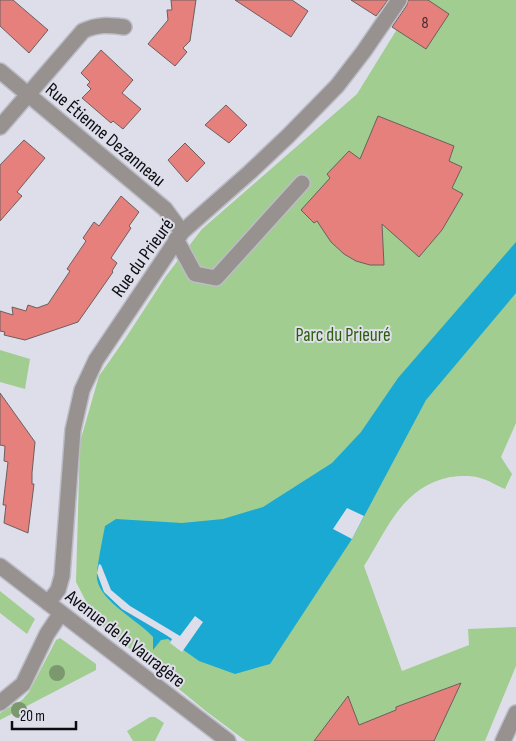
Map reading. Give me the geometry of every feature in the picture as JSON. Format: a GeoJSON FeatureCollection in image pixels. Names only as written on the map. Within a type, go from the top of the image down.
{"type":"FeatureCollection","features":[{"type":"Feature","properties":{"kind":"street","name":"Rue du Prieuré"},"geometry":{"type":"LineString","coordinates":[[48,603],[58,590],[62,576],[73,430],[82,390],[96,360],[179,235],[250,172],[337,86],[399,0]]}},
{"type":"Feature","properties":{"kind":"street"},"geometry":{"type":"LineString","coordinates":[[0,127],[83,31],[93,26],[104,24],[124,27]]}},
{"type":"Feature","properties":{"kind":"street","name":"Rue Étienne Dezanneau"},"geometry":{"type":"LineString","coordinates":[[0,71],[165,210],[179,235],[195,274],[216,278],[302,183]]}},
{"type":"Feature","properties":{"kind":"street","name":"Avenue de la Vauragère"},"geometry":{"type":"LineString","coordinates":[[0,566],[228,741]]}},
{"type":"Feature","properties":{"kind":"street"},"geometry":{"type":"LineString","coordinates":[[0,703],[23,684],[47,634],[61,612]]}},
{"type":"Feature","properties":{"kind":"street"},"geometry":{"type":"LineString","coordinates":[[503,741],[516,713]]}},
{"type":"Feature","properties":{"kind":"green space","name":"Parc du Prieuré"},"geometry":{"type":"Polygon","coordinates":[[[415,0],[516,0],[516,423],[501,457],[512,474],[505,489],[483,479],[465,476],[450,477],[434,482],[420,490],[398,511],[364,566],[402,671],[469,645],[468,629],[516,627],[516,666],[485,741],[246,741],[207,712],[96,621],[76,582],[80,442],[99,376],[166,276],[202,229],[357,94],[415,0]]]}},
{"type":"Feature","properties":{"kind":"green space"},"geometry":{"type":"Polygon","coordinates":[[[0,350],[30,359],[25,389],[0,382],[0,350]]]}},
{"type":"Feature","properties":{"kind":"green space"},"geometry":{"type":"Polygon","coordinates":[[[0,591],[35,619],[27,634],[0,613],[0,591]]]}},
{"type":"Feature","properties":{"kind":"green space"},"geometry":{"type":"Polygon","coordinates":[[[60,638],[96,664],[96,670],[0,720],[0,713],[22,700],[29,692],[56,640],[60,638]]]}},
{"type":"Feature","properties":{"kind":"green space"},"geometry":{"type":"Polygon","coordinates":[[[150,717],[155,717],[164,723],[155,741],[133,741],[127,731],[150,717]]]}},
{"type":"Feature","properties":{"kind":"water"},"geometry":{"type":"Polygon","coordinates":[[[516,242],[516,293],[426,400],[352,539],[270,664],[235,674],[199,661],[168,639],[161,640],[153,650],[153,637],[113,603],[100,587],[97,575],[105,526],[116,519],[182,523],[223,519],[263,507],[332,463],[361,432],[398,378],[516,242]]]}},
{"type":"Feature","properties":{"kind":"pier"},"geometry":{"type":"Polygon","coordinates":[[[347,508],[364,516],[352,539],[333,529],[347,508]]]}},
{"type":"Feature","properties":{"kind":"pier"},"geometry":{"type":"Polygon","coordinates":[[[99,564],[111,590],[130,606],[180,636],[195,616],[203,622],[182,652],[170,643],[172,639],[122,609],[104,592],[97,573],[99,564]]]}},
{"type":"Feature","properties":{"kind":"building"},"geometry":{"type":"Polygon","coordinates":[[[0,0],[13,0],[48,30],[29,53],[0,26],[0,0]]]}},
{"type":"Feature","properties":{"kind":"building"},"geometry":{"type":"Polygon","coordinates":[[[171,0],[196,0],[190,41],[183,48],[187,52],[175,66],[148,44],[168,20],[167,10],[172,10],[171,0]]]}},
{"type":"Feature","properties":{"kind":"building"},"geometry":{"type":"Polygon","coordinates":[[[235,0],[292,0],[308,11],[291,37],[235,0]]]}},
{"type":"Feature","properties":{"kind":"building"},"geometry":{"type":"Polygon","coordinates":[[[351,0],[388,0],[376,16],[351,0]]]}},
{"type":"Feature","properties":{"kind":"building"},"geometry":{"type":"Polygon","coordinates":[[[408,0],[428,0],[449,14],[426,49],[392,27],[407,5],[408,0]]]}},
{"type":"Feature","properties":{"kind":"building"},"geometry":{"type":"Polygon","coordinates":[[[101,50],[133,80],[122,93],[141,109],[123,129],[113,121],[111,123],[82,98],[91,89],[87,85],[90,82],[81,73],[101,50]]]}},
{"type":"Feature","properties":{"kind":"building"},"geometry":{"type":"Polygon","coordinates":[[[226,105],[247,125],[229,143],[205,125],[226,105]]]}},
{"type":"Feature","properties":{"kind":"building"},"geometry":{"type":"Polygon","coordinates":[[[378,116],[454,146],[449,161],[462,167],[452,188],[463,194],[442,230],[419,257],[382,224],[384,265],[370,265],[356,261],[344,254],[331,242],[317,221],[314,223],[301,210],[330,178],[327,174],[349,151],[360,159],[378,116]]]}},
{"type":"Feature","properties":{"kind":"building"},"geometry":{"type":"Polygon","coordinates":[[[24,140],[45,158],[17,192],[22,196],[0,221],[0,165],[24,140]]]}},
{"type":"Feature","properties":{"kind":"building"},"geometry":{"type":"Polygon","coordinates":[[[185,143],[205,163],[187,182],[168,160],[185,143]]]}},
{"type":"Feature","properties":{"kind":"building"},"geometry":{"type":"Polygon","coordinates":[[[121,196],[139,212],[111,258],[117,263],[113,272],[78,322],[25,340],[4,335],[5,332],[0,331],[0,311],[13,315],[12,307],[26,311],[28,305],[37,308],[48,304],[70,271],[67,269],[86,241],[83,238],[94,222],[99,226],[121,196]]]}},
{"type":"Feature","properties":{"kind":"building"},"geometry":{"type":"Polygon","coordinates":[[[0,393],[35,442],[32,473],[32,484],[34,484],[28,533],[4,523],[6,505],[3,505],[8,462],[4,461],[5,446],[0,445],[0,393]]]}},
{"type":"Feature","properties":{"kind":"building"},"geometry":{"type":"Polygon","coordinates":[[[461,683],[434,741],[314,741],[348,696],[359,725],[396,710],[396,707],[461,683]]]}}]}
